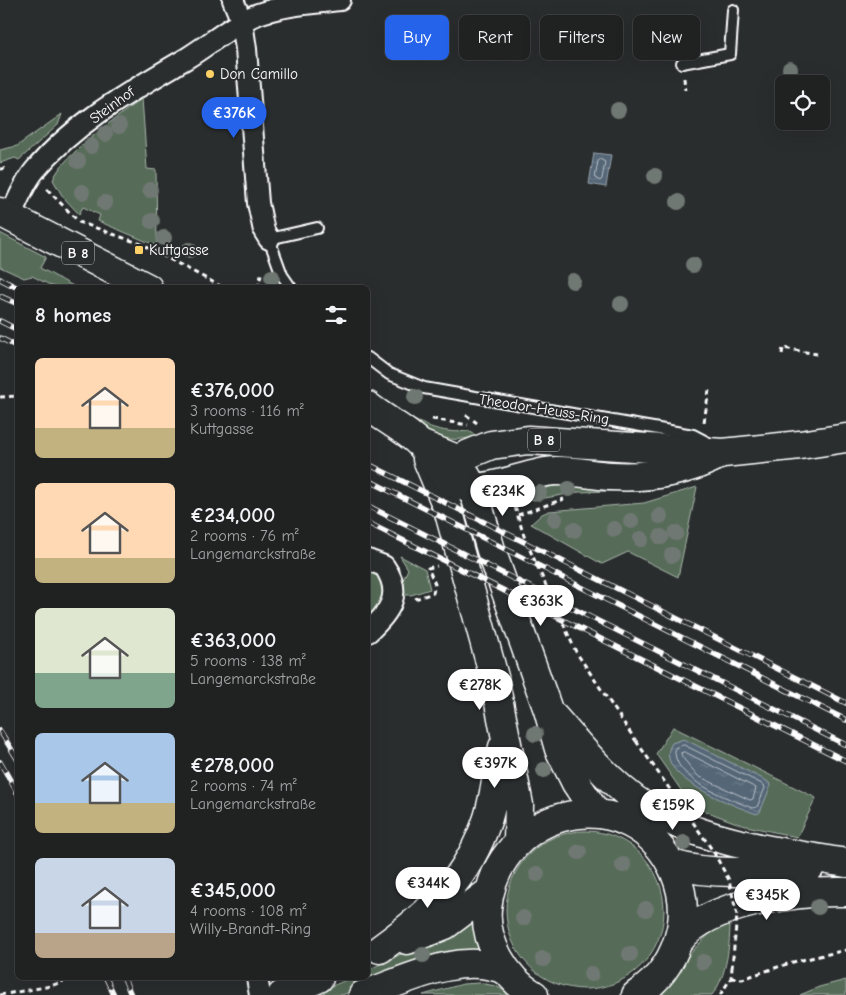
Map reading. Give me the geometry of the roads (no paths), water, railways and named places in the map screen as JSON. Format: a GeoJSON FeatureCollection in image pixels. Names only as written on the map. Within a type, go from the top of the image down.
{"type":"FeatureCollection","features":[{"type":"Feature","properties":{"kind":"main road","name":"B 8"},"geometry":{"type":"LineString","coordinates":[[5,215],[142,285]]}},
{"type":"Feature","properties":{"kind":"main road"},"geometry":{"type":"LineString","coordinates":[[370,407],[420,444],[456,482],[490,550],[548,710],[559,750],[576,783],[597,814]]}},
{"type":"Feature","properties":{"kind":"main road","name":"Theodor-Heuss-Ring"},"geometry":{"type":"LineString","coordinates":[[456,482],[491,446],[537,440],[656,450],[723,453],[800,446],[846,438]]}},
{"type":"Feature","properties":{"kind":"main road"},"geometry":{"type":"LineString","coordinates":[[420,444],[456,482],[519,805],[518,841]]}},
{"type":"Feature","properties":{"kind":"main road","name":"Theodor-Heuss-Ring"},"geometry":{"type":"LineString","coordinates":[[456,482],[508,483],[531,475],[554,471],[610,476],[654,476],[697,465],[723,453]]}},
{"type":"Feature","properties":{"kind":"main road"},"geometry":{"type":"LineString","coordinates":[[548,710],[602,771],[658,814],[694,830],[730,842],[846,863]]}},
{"type":"Feature","properties":{"kind":"main road"},"geometry":{"type":"LineString","coordinates":[[374,951],[422,918],[464,872],[488,818],[506,736]]}},
{"type":"Feature","properties":{"kind":"main road"},"geometry":{"type":"LineString","coordinates":[[532,995],[507,971],[496,954],[490,934],[487,913],[489,892],[495,873],[505,856],[518,841],[534,828],[554,819],[576,814],[597,814],[619,820],[640,830],[657,845],[671,864],[679,882],[683,902],[683,922],[679,941],[671,959],[660,975],[636,995]]}},
{"type":"Feature","properties":{"kind":"main road"},"geometry":{"type":"LineString","coordinates":[[671,864],[720,872],[846,863]]}},
{"type":"Feature","properties":{"kind":"main road"},"geometry":{"type":"LineString","coordinates":[[374,951],[445,925],[489,892]]}},
{"type":"Feature","properties":{"kind":"main road"},"geometry":{"type":"LineString","coordinates":[[679,941],[685,933],[708,919],[746,903],[786,896],[846,892]]}},
{"type":"Feature","properties":{"kind":"main road"},"geometry":{"type":"LineString","coordinates":[[363,995],[459,965],[478,963],[507,971]]}},
{"type":"Feature","properties":{"kind":"main road"},"geometry":{"type":"LineString","coordinates":[[282,995],[315,980]]}},
{"type":"Feature","properties":{"kind":"street"},"geometry":{"type":"LineString","coordinates":[[233,0],[242,22],[258,203],[264,231],[269,239]]}},
{"type":"Feature","properties":{"kind":"street","name":"Steinhof"},"geometry":{"type":"LineString","coordinates":[[5,215],[30,177],[74,133],[116,99],[242,22],[277,9],[340,0]]}},
{"type":"Feature","properties":{"kind":"street"},"geometry":{"type":"LineString","coordinates":[[370,561],[384,566],[389,573],[394,593],[391,607],[383,619],[370,630]]}},
{"type":"Feature","properties":{"kind":"street"},"geometry":{"type":"LineString","coordinates":[[257,980],[260,995]]}},
{"type":"Feature","properties":{"kind":"lane"},"geometry":{"type":"LineString","coordinates":[[682,64],[730,54],[733,10]]}},
{"type":"Feature","properties":{"kind":"lane"},"geometry":{"type":"LineString","coordinates":[[289,285],[282,275],[269,239],[317,228]]}},
{"type":"Feature","properties":{"kind":"lane","name":"Theodor-Heuss-Ring"},"geometry":{"type":"LineString","coordinates":[[370,360],[389,374],[424,388],[693,435],[701,438],[723,453]]}},
{"type":"Feature","properties":{"kind":"water"},"geometry":{"type":"Polygon","coordinates":[[[594,153],[611,155],[606,187],[589,184],[594,153]]]}},
{"type":"Feature","properties":{"kind":"water"},"geometry":{"type":"Polygon","coordinates":[[[684,739],[767,781],[771,785],[760,812],[757,814],[727,802],[696,787],[682,777],[673,767],[669,755],[672,743],[684,739]]]}},
{"type":"Feature","properties":{"kind":"railway"},"geometry":{"type":"LineString","coordinates":[[0,279],[15,286]]}},
{"type":"Feature","properties":{"kind":"railway"},"geometry":{"type":"LineString","coordinates":[[0,296],[15,303]]}},
{"type":"Feature","properties":{"kind":"railway"},"geometry":{"type":"LineString","coordinates":[[0,321],[15,328]]}},
{"type":"Feature","properties":{"kind":"railway"},"geometry":{"type":"LineString","coordinates":[[0,338],[15,346]]}},
{"type":"Feature","properties":{"kind":"railway"},"geometry":{"type":"LineString","coordinates":[[370,465],[846,703]]}},
{"type":"Feature","properties":{"kind":"railway"},"geometry":{"type":"LineString","coordinates":[[370,481],[846,720]]}},
{"type":"Feature","properties":{"kind":"railway"},"geometry":{"type":"LineString","coordinates":[[370,507],[846,745]]}},
{"type":"Feature","properties":{"kind":"railway"},"geometry":{"type":"LineString","coordinates":[[370,524],[846,761]]}},
{"type":"Feature","properties":{"kind":"railway"},"geometry":{"type":"LineString","coordinates":[[0,731],[15,755]]}},
{"type":"Feature","properties":{"kind":"railway"},"geometry":{"type":"LineString","coordinates":[[0,762],[15,789]]}},
{"type":"Feature","properties":{"kind":"railway"},"geometry":{"type":"LineString","coordinates":[[107,980],[114,995]]}},
{"type":"Feature","properties":{"kind":"railway"},"geometry":{"type":"LineString","coordinates":[[125,980],[131,995]]}},
{"type":"Feature","properties":{"kind":"place","name":"Don Camillo"},"geometry":{"type":"Point","coordinates":[210,74]}},
{"type":"Feature","properties":{"kind":"place","name":"Kuttgasse"},"geometry":{"type":"Point","coordinates":[139,250]}}]}
